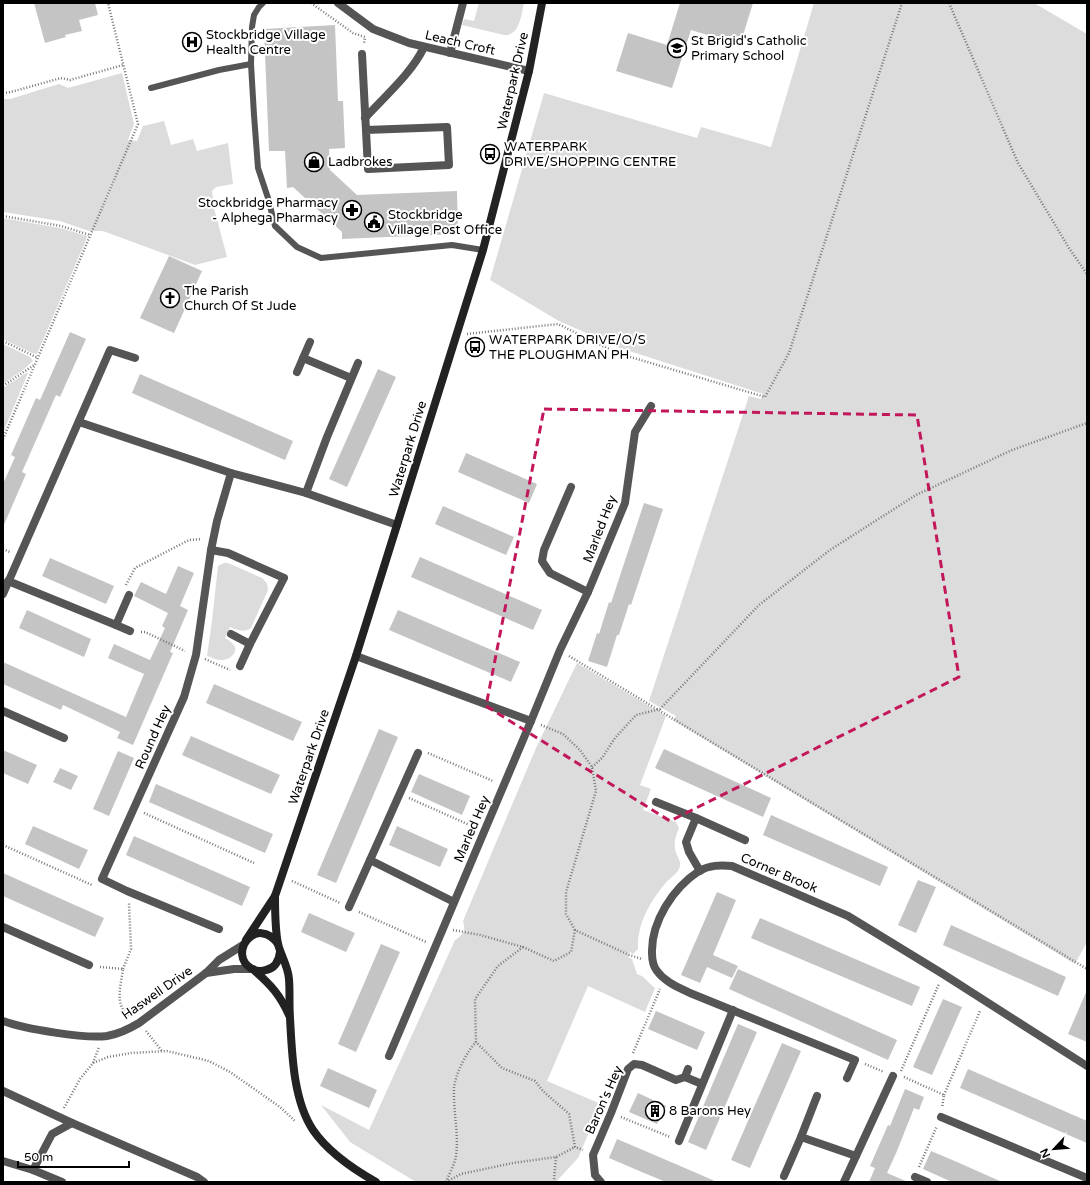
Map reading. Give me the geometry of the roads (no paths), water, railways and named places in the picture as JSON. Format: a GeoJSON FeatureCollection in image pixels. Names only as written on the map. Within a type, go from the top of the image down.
{"type":"FeatureCollection","features":[{"type":"Feature","properties":{"kind":"street","name":"Leach Croft"},"geometry":{"type":"LineString","coordinates":[[338,3],[374,29],[409,43],[529,71]]}},
{"type":"Feature","properties":{"kind":"street"},"geometry":{"type":"LineString","coordinates":[[450,53],[462,3]]}},
{"type":"Feature","properties":{"kind":"street","name":"Waterpark Drive"},"geometry":{"type":"LineString","coordinates":[[290,1017],[283,1000],[276,990],[248,966],[242,956],[245,942],[275,896],[356,656],[483,250],[529,71],[542,3]]}},
{"type":"Feature","properties":{"kind":"street"},"geometry":{"type":"LineString","coordinates":[[366,118],[420,58],[424,47]]}},
{"type":"Feature","properties":{"kind":"street"},"geometry":{"type":"LineString","coordinates":[[362,54],[368,169],[449,165],[447,126],[366,130]]}},
{"type":"Feature","properties":{"kind":"street"},"geometry":{"type":"LineString","coordinates":[[297,372],[310,342]]}},
{"type":"Feature","properties":{"kind":"street"},"geometry":{"type":"LineString","coordinates":[[3,594],[110,350],[135,358]]}},
{"type":"Feature","properties":{"kind":"street"},"geometry":{"type":"LineString","coordinates":[[303,358],[351,378]]}},
{"type":"Feature","properties":{"kind":"street"},"geometry":{"type":"LineString","coordinates":[[306,493],[327,437],[358,363]]}},
{"type":"Feature","properties":{"kind":"street","name":"Marled Hey"},"geometry":{"type":"LineString","coordinates":[[388,1056],[532,721],[560,650],[588,592],[625,504],[635,432],[651,406]]}},
{"type":"Feature","properties":{"kind":"street"},"geometry":{"type":"LineString","coordinates":[[79,422],[231,473],[306,493],[397,524]]}},
{"type":"Feature","properties":{"kind":"street","name":"Round Hey"},"geometry":{"type":"LineString","coordinates":[[219,929],[127,891],[102,879],[184,697],[196,655],[213,538],[231,473]]}},
{"type":"Feature","properties":{"kind":"street"},"geometry":{"type":"LineString","coordinates":[[571,487],[544,550],[542,561],[550,573],[588,592]]}},
{"type":"Feature","properties":{"kind":"street"},"geometry":{"type":"LineString","coordinates":[[211,550],[228,553],[284,578],[240,666]]}},
{"type":"Feature","properties":{"kind":"street"},"geometry":{"type":"LineString","coordinates":[[8,581],[130,631]]}},
{"type":"Feature","properties":{"kind":"street"},"geometry":{"type":"LineString","coordinates":[[116,625],[129,595]]}},
{"type":"Feature","properties":{"kind":"street"},"geometry":{"type":"LineString","coordinates":[[231,634],[250,644]]}},
{"type":"Feature","properties":{"kind":"street"},"geometry":{"type":"LineString","coordinates":[[356,656],[532,721]]}},
{"type":"Feature","properties":{"kind":"street"},"geometry":{"type":"LineString","coordinates":[[3,711],[64,738]]}},
{"type":"Feature","properties":{"kind":"street"},"geometry":{"type":"LineString","coordinates":[[350,907],[418,752]]}},
{"type":"Feature","properties":{"kind":"street"},"geometry":{"type":"LineString","coordinates":[[656,802],[745,840]]}},
{"type":"Feature","properties":{"kind":"street"},"geometry":{"type":"LineString","coordinates":[[696,818],[686,842],[689,852],[700,871]]}},
{"type":"Feature","properties":{"kind":"street"},"geometry":{"type":"LineString","coordinates":[[370,860],[454,902]]}},
{"type":"Feature","properties":{"kind":"street","name":"Corner Brook"},"geometry":{"type":"LineString","coordinates":[[733,1010],[690,993],[665,980],[656,970],[652,961],[653,934],[662,914],[673,896],[684,883],[700,871],[716,865],[732,866],[848,916],[944,974],[1087,1066]]}},
{"type":"Feature","properties":{"kind":"street","name":"Waterpark Drive"},"geometry":{"type":"LineString","coordinates":[[275,896],[275,915],[279,948],[287,966],[289,976],[290,1017],[295,1072],[298,1091],[304,1110],[313,1129],[332,1150],[360,1173],[376,1182]]}},
{"type":"Feature","properties":{"kind":"street"},"geometry":{"type":"LineString","coordinates":[[3,927],[89,965]]}},
{"type":"Feature","properties":{"kind":"street"},"geometry":{"type":"LineString","coordinates":[[245,942],[257,933],[264,933],[275,939],[279,948],[277,963],[273,968],[261,971],[254,970]]}},
{"type":"Feature","properties":{"kind":"street","name":"Haswell Drive"},"geometry":{"type":"LineString","coordinates":[[3,1021],[41,1030],[78,1035],[100,1036],[118,1033],[138,1023],[206,973],[219,960],[245,942]]}},
{"type":"Feature","properties":{"kind":"street","name":"Haswell Drive"},"geometry":{"type":"LineString","coordinates":[[206,973],[234,969],[254,970]]}},
{"type":"Feature","properties":{"kind":"street"},"geometry":{"type":"LineString","coordinates":[[679,1141],[733,1010],[855,1060],[847,1078]]}},
{"type":"Feature","properties":{"kind":"street","name":"Baron's Hey"},"geometry":{"type":"LineString","coordinates":[[601,1182],[595,1176],[593,1154],[628,1069],[634,1064],[642,1065],[676,1080],[686,1073],[702,1084]]}},
{"type":"Feature","properties":{"kind":"street"},"geometry":{"type":"LineString","coordinates":[[844,1182],[892,1076]]}},
{"type":"Feature","properties":{"kind":"street"},"geometry":{"type":"LineString","coordinates":[[3,1090],[72,1123],[197,1177],[204,1182]]}},
{"type":"Feature","properties":{"kind":"street"},"geometry":{"type":"LineString","coordinates":[[784,1176],[802,1137],[817,1096]]}},
{"type":"Feature","properties":{"kind":"street"},"geometry":{"type":"LineString","coordinates":[[941,1117],[1087,1178]]}},
{"type":"Feature","properties":{"kind":"street"},"geometry":{"type":"LineString","coordinates":[[33,1170],[52,1134],[72,1123]]}},
{"type":"Feature","properties":{"kind":"street"},"geometry":{"type":"LineString","coordinates":[[802,1137],[856,1156]]}},
{"type":"Feature","properties":{"kind":"street"},"geometry":{"type":"LineString","coordinates":[[3,1161],[33,1170],[62,1182]]}},
{"type":"Feature","properties":{"kind":"street"},"geometry":{"type":"LineString","coordinates":[[915,1177],[927,1182]]}},
{"type":"Feature","properties":{"kind":"lane"},"geometry":{"type":"LineString","coordinates":[[263,3],[258,7],[254,15],[252,27],[251,64],[258,168],[275,226],[297,247],[321,258],[452,245],[483,250]]}},
{"type":"Feature","properties":{"kind":"lane"},"geometry":{"type":"LineString","coordinates":[[151,88],[219,70],[251,64]]}},
{"type":"Feature","properties":{"kind":"place","name":"Stockbridge Village Health Centre"},"geometry":{"type":"Point","coordinates":[192,42]}},
{"type":"Feature","properties":{"kind":"place","name":"St Brigid's Catholic Primary School"},"geometry":{"type":"Point","coordinates":[677,48]}},
{"type":"Feature","properties":{"kind":"place","name":"WATERPARK DRIVE/SHOPPING CENTRE"},"geometry":{"type":"Point","coordinates":[490,154]}},
{"type":"Feature","properties":{"kind":"place","name":"Ladbrokes"},"geometry":{"type":"Point","coordinates":[314,162]}},
{"type":"Feature","properties":{"kind":"place","name":"Stockbridge Pharmacy - Alphega Pharmacy"},"geometry":{"type":"Point","coordinates":[352,210]}},
{"type":"Feature","properties":{"kind":"place","name":"Stockbridge Village Post Office"},"geometry":{"type":"Point","coordinates":[374,222]}},
{"type":"Feature","properties":{"kind":"place","name":"The Parish Church Of St Jude"},"geometry":{"type":"Point","coordinates":[170,298]}},
{"type":"Feature","properties":{"kind":"place","name":"WATERPARK DRIVE/O/S THE PLOUGHMAN PH"},"geometry":{"type":"Point","coordinates":[475,347]}},
{"type":"Feature","properties":{"kind":"place","name":"8 Barons Hey"},"geometry":{"type":"Point","coordinates":[655,1111]}}]}
